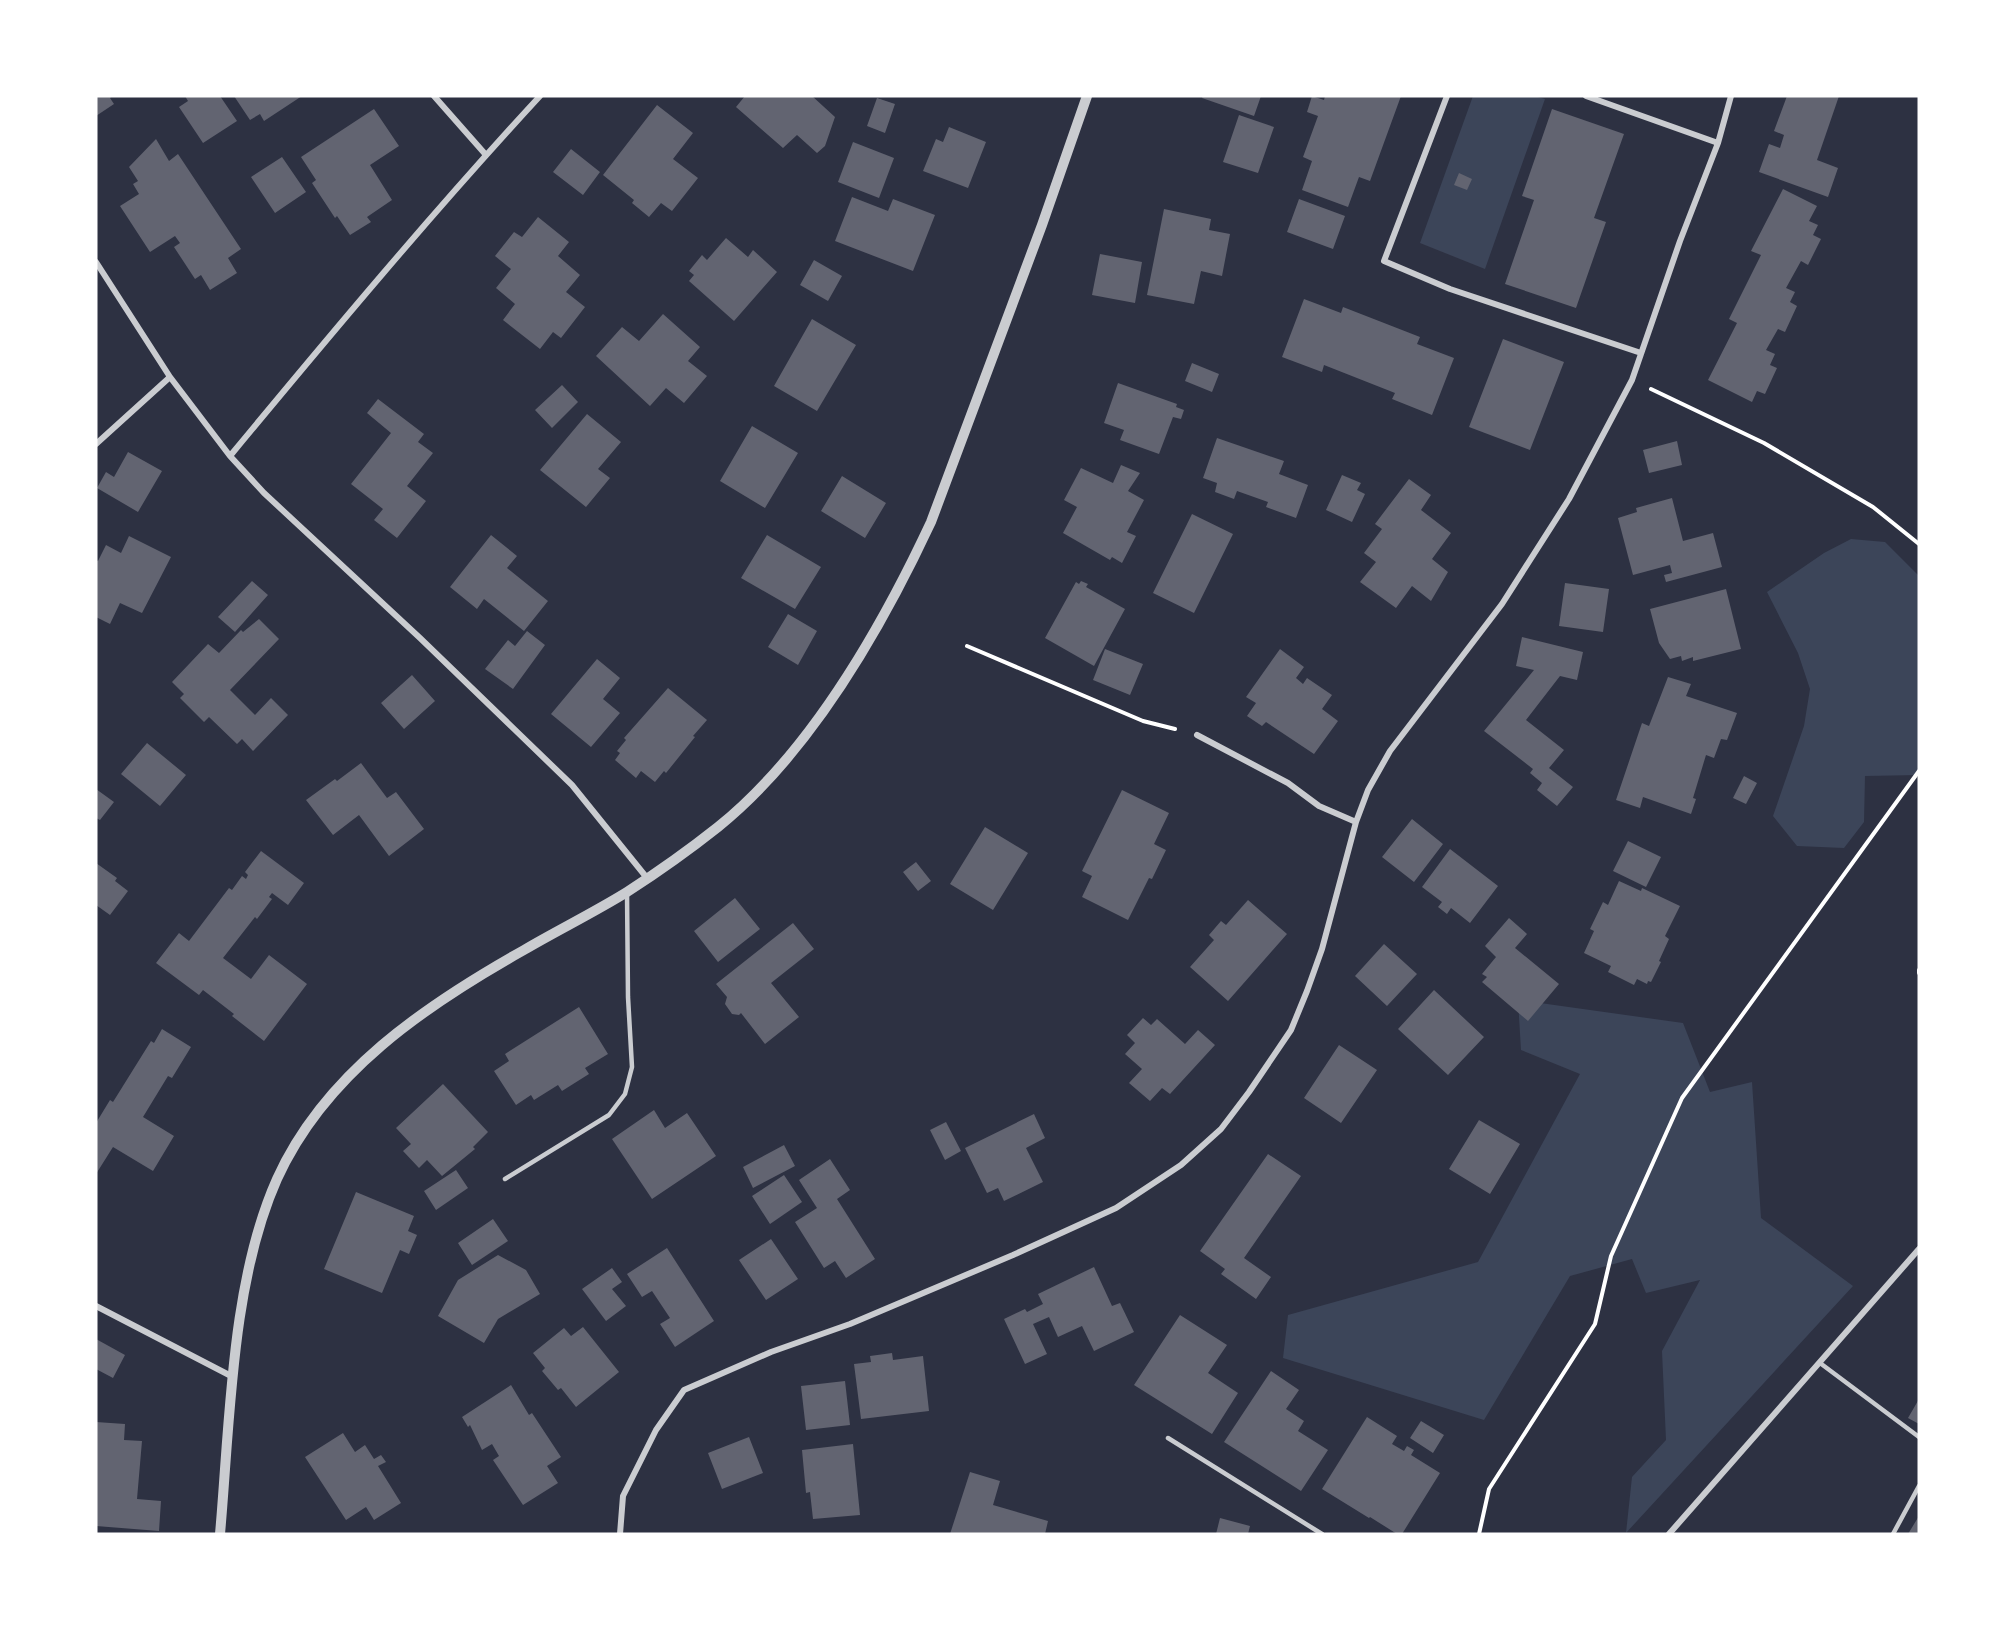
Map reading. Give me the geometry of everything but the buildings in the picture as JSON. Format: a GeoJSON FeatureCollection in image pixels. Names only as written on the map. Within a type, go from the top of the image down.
{"type":"FeatureCollection","features":[{"type":"Feature","properties":{"kind":"street"},"geometry":{"type":"LineString","coordinates":[[434,96],[486,155]]}},
{"type":"Feature","properties":{"kind":"street"},"geometry":{"type":"LineString","coordinates":[[230,456],[349,312],[540,96]]}},
{"type":"Feature","properties":{"kind":"street"},"geometry":{"type":"LineString","coordinates":[[220,1534],[233,1377],[248,1272],[263,1212],[297,1142],[320,1109],[351,1074],[388,1040],[422,1014],[521,951],[627,892],[720,825],[773,773],[802,739],[837,690],[886,611],[931,522],[1087,96]]}},
{"type":"Feature","properties":{"kind":"street"},"geometry":{"type":"LineString","coordinates":[[1447,96],[1384,261],[1450,289],[1641,353]]}},
{"type":"Feature","properties":{"kind":"street"},"geometry":{"type":"LineString","coordinates":[[1586,96],[1718,143]]}},
{"type":"Feature","properties":{"kind":"street"},"geometry":{"type":"LineString","coordinates":[[620,1534],[624,1496],[656,1430],[684,1390],[771,1352],[850,1324],[1002,1260],[1116,1208],[1181,1165],[1221,1129],[1291,1030],[1322,949],[1356,822],[1368,790],[1390,751],[1502,604],[1569,499],[1632,380],[1684,230],[1718,143],[1731,96]]}},
{"type":"Feature","properties":{"kind":"street"},"geometry":{"type":"LineString","coordinates":[[96,262],[170,378],[230,456],[264,493],[420,638],[572,785],[647,878]]}},
{"type":"Feature","properties":{"kind":"street"},"geometry":{"type":"LineString","coordinates":[[96,444],[170,378]]}},
{"type":"Feature","properties":{"kind":"street"},"geometry":{"type":"LineString","coordinates":[[1197,735],[1288,783],[1319,806],[1356,822]]}},
{"type":"Feature","properties":{"kind":"street"},"geometry":{"type":"LineString","coordinates":[[1669,1534],[1919,1249]]}},
{"type":"Feature","properties":{"kind":"street"},"geometry":{"type":"LineString","coordinates":[[96,1306],[233,1377]]}},
{"type":"Feature","properties":{"kind":"lane"},"geometry":{"type":"LineString","coordinates":[[505,1179],[609,1115],[625,1094],[632,1067],[628,997],[627,892]]}},
{"type":"Feature","properties":{"kind":"lane"},"geometry":{"type":"LineString","coordinates":[[1820,1363],[1919,1437]]}},
{"type":"Feature","properties":{"kind":"lane"},"geometry":{"type":"LineString","coordinates":[[1168,1438],[1322,1534]]}},
{"type":"Feature","properties":{"kind":"lane"},"geometry":{"type":"LineString","coordinates":[[1893,1534],[1919,1486]]}},
{"type":"Feature","properties":{"kind":"path"},"geometry":{"type":"LineString","coordinates":[[1632,380],[1764,443],[1873,507],[1919,544]]}},
{"type":"Feature","properties":{"kind":"path"},"geometry":{"type":"LineString","coordinates":[[967,646],[1143,721],[1197,735]]}},
{"type":"Feature","properties":{"kind":"path"},"geometry":{"type":"LineString","coordinates":[[1479,1534],[1489,1489],[1595,1324],[1611,1256],[1682,1098],[1919,771]]}},
{"type":"Feature","properties":{"kind":"shaded area"},"geometry":{"type":"Polygon","coordinates":[[[1473,96],[1534,96],[1545,99],[1485,269],[1420,243],[1473,96]]]}},
{"type":"Feature","properties":{"kind":"shaded area"},"geometry":{"type":"Polygon","coordinates":[[[1851,539],[1885,542],[1919,576],[1919,775],[1865,776],[1864,822],[1844,848],[1797,846],[1773,816],[1804,726],[1810,689],[1798,653],[1767,592],[1824,553],[1851,539]]]}},
{"type":"Feature","properties":{"kind":"shaded area"},"geometry":{"type":"Polygon","coordinates":[[[1518,1000],[1683,1023],[1710,1092],[1752,1082],[1761,1218],[1853,1286],[1626,1533],[1632,1477],[1666,1440],[1662,1351],[1700,1280],[1646,1293],[1632,1259],[1570,1276],[1484,1420],[1283,1358],[1288,1315],[1478,1262],[1580,1074],[1521,1050],[1518,1000]]]}}]}
